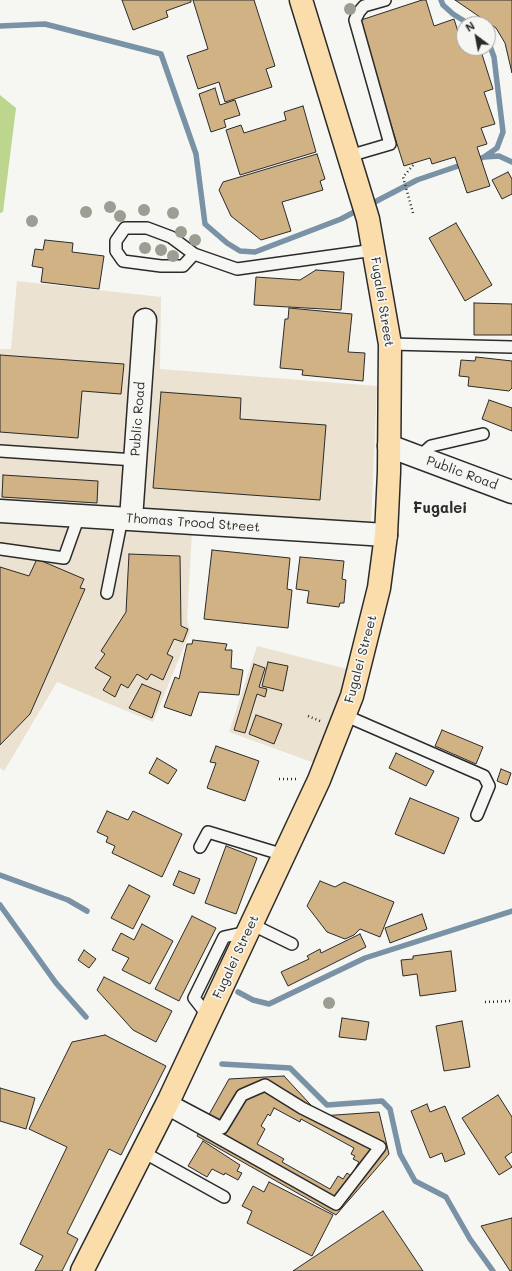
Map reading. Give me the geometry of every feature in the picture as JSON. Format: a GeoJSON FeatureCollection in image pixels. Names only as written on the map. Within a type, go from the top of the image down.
{"type":"FeatureCollection","features":[{"type":"Feature","properties":{"kind":"main road","name":"Fugalei Street"},"geometry":{"type":"LineString","coordinates":[[82,1271],[167,1104],[319,780],[352,696],[369,634],[379,588],[386,535],[390,344],[368,219],[301,0]]}},
{"type":"Feature","properties":{"kind":"street","name":"Public Road"},"geometry":{"type":"LineString","coordinates":[[127,519],[135,460],[145,320]]}},
{"type":"Feature","properties":{"kind":"street","name":"Public Road"},"geometry":{"type":"LineString","coordinates":[[389,446],[512,492]]}},
{"type":"Feature","properties":{"kind":"street","name":"Thomas Trood Street"},"geometry":{"type":"LineString","coordinates":[[0,511],[386,535]]}},
{"type":"Feature","properties":{"kind":"lane"},"geometry":{"type":"LineString","coordinates":[[349,156],[390,144],[355,20],[358,12],[364,6],[385,0]]}},
{"type":"Feature","properties":{"kind":"lane"},"geometry":{"type":"LineString","coordinates":[[194,254],[183,266],[161,266],[123,261],[116,251],[116,240],[124,228],[147,228],[171,237],[194,254],[237,269],[374,250]]}},
{"type":"Feature","properties":{"kind":"lane"},"geometry":{"type":"LineString","coordinates":[[390,344],[512,347]]}},
{"type":"Feature","properties":{"kind":"lane"},"geometry":{"type":"LineString","coordinates":[[419,457],[431,446],[483,434]]}},
{"type":"Feature","properties":{"kind":"lane"},"geometry":{"type":"LineString","coordinates":[[0,451],[135,460]]}},
{"type":"Feature","properties":{"kind":"lane"},"geometry":{"type":"LineString","coordinates":[[0,549],[64,558],[79,516]]}},
{"type":"Feature","properties":{"kind":"lane"},"geometry":{"type":"LineString","coordinates":[[107,593],[127,519]]}},
{"type":"Feature","properties":{"kind":"lane"},"geometry":{"type":"LineString","coordinates":[[344,715],[484,776],[490,786],[477,815]]}},
{"type":"Feature","properties":{"kind":"lane"},"geometry":{"type":"LineString","coordinates":[[200,847],[208,832],[284,855]]}},
{"type":"Feature","properties":{"kind":"lane"},"geometry":{"type":"LineString","coordinates":[[249,928],[292,944]]}},
{"type":"Feature","properties":{"kind":"lane"},"geometry":{"type":"LineString","coordinates":[[265,1085],[302,1108],[380,1147],[336,1204],[167,1104],[222,1128],[242,1095],[265,1085]]}},
{"type":"Feature","properties":{"kind":"lane"},"geometry":{"type":"LineString","coordinates":[[143,1152],[224,1197]]}},
{"type":"Feature","properties":{"kind":"path"},"geometry":{"type":"LineString","coordinates":[[413,212],[403,177],[415,163]]}},
{"type":"Feature","properties":{"kind":"path"},"geometry":{"type":"LineString","coordinates":[[485,1002],[512,1001]]}},
{"type":"Feature","properties":{"kind":"shaded area"},"geometry":{"type":"Polygon","coordinates":[[[17,281],[161,297],[160,369],[377,386],[371,525],[193,515],[187,619],[190,632],[153,722],[57,682],[4,771],[0,768],[0,349],[11,349],[17,281]]]}},
{"type":"Feature","properties":{"kind":"shaded area"},"geometry":{"type":"Polygon","coordinates":[[[257,646],[351,670],[320,765],[229,732],[257,646]]]}},
{"type":"Feature","properties":{"kind":"green space"},"geometry":{"type":"Polygon","coordinates":[[[0,95],[16,108],[3,212],[0,213],[0,95]]]}},
{"type":"Feature","properties":{"kind":"building"},"geometry":{"type":"Polygon","coordinates":[[[122,0],[191,0],[191,2],[166,11],[168,17],[133,30],[122,0]]]}},
{"type":"Feature","properties":{"kind":"building"},"geometry":{"type":"Polygon","coordinates":[[[193,0],[254,0],[275,66],[266,69],[272,87],[225,102],[219,82],[198,89],[187,56],[208,49],[193,0]]]}},
{"type":"Feature","properties":{"kind":"building"},"geometry":{"type":"Polygon","coordinates":[[[422,0],[426,0],[434,26],[454,19],[456,25],[456,56],[483,56],[493,89],[484,92],[495,124],[481,128],[487,144],[477,147],[490,186],[467,193],[455,157],[432,164],[430,158],[404,166],[358,21],[422,0]]]}},
{"type":"Feature","properties":{"kind":"building"},"geometry":{"type":"Polygon","coordinates":[[[455,0],[512,0],[512,73],[505,43],[496,28],[496,16],[478,16],[455,0]]]}},
{"type":"Feature","properties":{"kind":"building"},"geometry":{"type":"Polygon","coordinates":[[[215,88],[220,105],[235,100],[240,115],[224,120],[226,127],[211,132],[199,94],[215,88]]]}},
{"type":"Feature","properties":{"kind":"building"},"geometry":{"type":"Polygon","coordinates":[[[303,106],[316,152],[240,175],[226,130],[241,125],[244,133],[286,120],[284,112],[303,106]]]}},
{"type":"Feature","properties":{"kind":"building"},"geometry":{"type":"Polygon","coordinates":[[[317,154],[325,179],[320,181],[323,190],[282,202],[291,231],[261,240],[231,216],[219,190],[223,182],[317,154]]]}},
{"type":"Feature","properties":{"kind":"building"},"geometry":{"type":"Polygon","coordinates":[[[508,172],[512,179],[512,194],[502,199],[492,180],[508,172]]]}},
{"type":"Feature","properties":{"kind":"building"},"geometry":{"type":"Polygon","coordinates":[[[456,223],[492,285],[465,301],[429,238],[456,223]]]}},
{"type":"Feature","properties":{"kind":"building"},"geometry":{"type":"Polygon","coordinates":[[[45,240],[73,243],[72,252],[104,256],[99,289],[41,282],[43,268],[32,266],[35,249],[43,250],[45,240]]]}},
{"type":"Feature","properties":{"kind":"building"},"geometry":{"type":"Polygon","coordinates":[[[316,270],[344,272],[341,310],[254,305],[256,277],[300,280],[316,270]]]}},
{"type":"Feature","properties":{"kind":"building"},"geometry":{"type":"Polygon","coordinates":[[[474,303],[512,304],[512,335],[474,335],[474,303]]]}},
{"type":"Feature","properties":{"kind":"building"},"geometry":{"type":"Polygon","coordinates":[[[289,308],[352,314],[348,352],[365,353],[363,381],[302,375],[303,370],[280,368],[285,319],[288,319],[289,308]]]}},
{"type":"Feature","properties":{"kind":"building"},"geometry":{"type":"Polygon","coordinates":[[[0,355],[124,364],[121,394],[82,391],[78,438],[0,432],[0,355]]]}},
{"type":"Feature","properties":{"kind":"building"},"geometry":{"type":"Polygon","coordinates":[[[476,357],[512,361],[512,388],[509,391],[468,386],[469,377],[459,376],[461,360],[475,361],[476,357]]]}},
{"type":"Feature","properties":{"kind":"building"},"geometry":{"type":"Polygon","coordinates":[[[161,392],[241,398],[240,419],[326,425],[320,500],[153,488],[161,392]]]}},
{"type":"Feature","properties":{"kind":"building"},"geometry":{"type":"Polygon","coordinates":[[[489,400],[512,408],[512,431],[482,419],[489,400]]]}},
{"type":"Feature","properties":{"kind":"building"},"geometry":{"type":"Polygon","coordinates":[[[3,475],[98,481],[97,503],[2,497],[3,475]]]}},
{"type":"Feature","properties":{"kind":"building"},"geometry":{"type":"Polygon","coordinates":[[[212,550],[290,558],[287,589],[292,590],[288,628],[204,619],[212,550]]]}},
{"type":"Feature","properties":{"kind":"building"},"geometry":{"type":"Polygon","coordinates":[[[129,554],[180,556],[181,626],[188,629],[183,642],[174,639],[167,654],[173,657],[163,680],[151,674],[147,680],[137,674],[128,688],[121,684],[115,697],[103,690],[111,677],[95,668],[105,654],[101,651],[126,612],[129,554]]]}},
{"type":"Feature","properties":{"kind":"building"},"geometry":{"type":"Polygon","coordinates":[[[300,557],[344,561],[342,579],[346,580],[344,603],[340,603],[339,607],[307,603],[309,591],[296,589],[300,557]]]}},
{"type":"Feature","properties":{"kind":"building"},"geometry":{"type":"Polygon","coordinates":[[[37,559],[84,579],[80,588],[85,589],[30,714],[0,745],[0,567],[29,576],[37,559]]]}},
{"type":"Feature","properties":{"kind":"building"},"geometry":{"type":"Polygon","coordinates":[[[193,640],[227,644],[225,650],[232,650],[231,668],[243,670],[239,695],[199,692],[191,716],[164,707],[175,677],[179,679],[187,644],[192,644],[193,640]]]}},
{"type":"Feature","properties":{"kind":"building"},"geometry":{"type":"Polygon","coordinates":[[[268,662],[288,666],[283,691],[262,686],[268,662]]]}},
{"type":"Feature","properties":{"kind":"building"},"geometry":{"type":"Polygon","coordinates":[[[254,664],[265,668],[259,687],[267,689],[265,697],[257,694],[245,733],[234,730],[254,664]]]}},
{"type":"Feature","properties":{"kind":"building"},"geometry":{"type":"Polygon","coordinates":[[[142,684],[161,692],[152,718],[129,708],[142,684]]]}},
{"type":"Feature","properties":{"kind":"building"},"geometry":{"type":"Polygon","coordinates":[[[256,715],[282,724],[274,744],[249,734],[256,715]]]}},
{"type":"Feature","properties":{"kind":"building"},"geometry":{"type":"Polygon","coordinates":[[[442,730],[483,747],[476,764],[435,746],[442,730]]]}},
{"type":"Feature","properties":{"kind":"building"},"geometry":{"type":"Polygon","coordinates":[[[216,746],[259,761],[245,801],[207,788],[216,763],[210,762],[216,746]]]}},
{"type":"Feature","properties":{"kind":"building"},"geometry":{"type":"Polygon","coordinates":[[[396,753],[434,771],[426,786],[389,768],[396,753]]]}},
{"type":"Feature","properties":{"kind":"building"},"geometry":{"type":"Polygon","coordinates":[[[157,758],[177,770],[168,784],[149,773],[157,758]]]}},
{"type":"Feature","properties":{"kind":"building"},"geometry":{"type":"Polygon","coordinates":[[[501,769],[511,773],[507,785],[497,781],[501,769]]]}},
{"type":"Feature","properties":{"kind":"building"},"geometry":{"type":"Polygon","coordinates":[[[410,798],[459,818],[444,854],[395,834],[410,798]]]}},
{"type":"Feature","properties":{"kind":"building"},"geometry":{"type":"Polygon","coordinates":[[[107,811],[128,820],[133,811],[182,834],[162,877],[112,853],[115,846],[106,842],[108,837],[97,832],[107,811]]]}},
{"type":"Feature","properties":{"kind":"building"},"geometry":{"type":"Polygon","coordinates":[[[226,846],[257,858],[236,914],[205,903],[226,846]]]}},
{"type":"Feature","properties":{"kind":"building"},"geometry":{"type":"Polygon","coordinates":[[[179,871],[200,879],[194,894],[173,885],[179,871]]]}},
{"type":"Feature","properties":{"kind":"building"},"geometry":{"type":"Polygon","coordinates":[[[320,881],[335,887],[344,882],[394,902],[380,937],[360,929],[354,935],[345,939],[327,932],[307,906],[320,881]]]}},
{"type":"Feature","properties":{"kind":"building"},"geometry":{"type":"Polygon","coordinates":[[[129,885],[150,896],[133,929],[111,918],[129,885]]]}},
{"type":"Feature","properties":{"kind":"building"},"geometry":{"type":"Polygon","coordinates":[[[422,914],[427,929],[390,943],[385,928],[422,914]]]}},
{"type":"Feature","properties":{"kind":"building"},"geometry":{"type":"Polygon","coordinates":[[[192,916],[216,928],[179,1001],[155,989],[192,916]]]}},
{"type":"Feature","properties":{"kind":"building"},"geometry":{"type":"Polygon","coordinates":[[[142,924],[173,941],[150,984],[122,970],[129,958],[112,950],[121,933],[134,940],[142,924]]]}},
{"type":"Feature","properties":{"kind":"building"},"geometry":{"type":"Polygon","coordinates":[[[360,934],[366,947],[288,986],[281,972],[309,959],[307,956],[320,949],[321,953],[360,934]]]}},
{"type":"Feature","properties":{"kind":"building"},"geometry":{"type":"Polygon","coordinates":[[[84,950],[96,959],[89,968],[78,960],[84,950]]]}},
{"type":"Feature","properties":{"kind":"building"},"geometry":{"type":"Polygon","coordinates":[[[451,951],[456,991],[420,996],[417,974],[403,976],[401,960],[413,959],[413,956],[451,951]]]}},
{"type":"Feature","properties":{"kind":"building"},"geometry":{"type":"Polygon","coordinates":[[[104,977],[172,1011],[156,1042],[133,1030],[97,990],[104,977]]]}},
{"type":"Feature","properties":{"kind":"building"},"geometry":{"type":"Polygon","coordinates":[[[342,1018],[369,1022],[366,1040],[339,1037],[342,1018]]]}},
{"type":"Feature","properties":{"kind":"building"},"geometry":{"type":"Polygon","coordinates":[[[462,1021],[470,1067],[444,1071],[436,1026],[462,1021]]]}},
{"type":"Feature","properties":{"kind":"building"},"geometry":{"type":"Polygon","coordinates":[[[105,1035],[166,1066],[121,1155],[109,1149],[67,1233],[78,1239],[62,1271],[35,1271],[43,1256],[20,1244],[67,1147],[29,1129],[72,1042],[105,1035]]]}},
{"type":"Feature","properties":{"kind":"building"},"geometry":{"type":"Polygon","coordinates":[[[284,1076],[321,1116],[379,1112],[389,1154],[336,1215],[197,1136],[229,1079],[284,1076]]]}},
{"type":"Feature","properties":{"kind":"building"},"geometry":{"type":"Polygon","coordinates":[[[0,1088],[35,1098],[26,1129],[0,1121],[0,1088]]]}},
{"type":"Feature","properties":{"kind":"building"},"geometry":{"type":"Polygon","coordinates":[[[498,1095],[512,1117],[512,1152],[505,1157],[512,1167],[499,1175],[462,1118],[498,1095]]]}},
{"type":"Feature","properties":{"kind":"building"},"geometry":{"type":"Polygon","coordinates":[[[427,1104],[430,1112],[445,1106],[465,1154],[445,1162],[442,1153],[430,1158],[411,1111],[427,1104]]]}},
{"type":"Feature","properties":{"kind":"building"},"geometry":{"type":"Polygon","coordinates":[[[274,1108],[300,1122],[301,1119],[354,1148],[351,1154],[355,1156],[353,1159],[359,1162],[351,1176],[347,1173],[343,1179],[338,1176],[330,1189],[282,1162],[284,1159],[257,1144],[265,1129],[261,1126],[268,1114],[270,1116],[274,1108]]]}},
{"type":"Feature","properties":{"kind":"building"},"geometry":{"type":"Polygon","coordinates":[[[203,1141],[240,1165],[237,1171],[242,1173],[238,1180],[225,1173],[224,1175],[212,1169],[207,1177],[188,1166],[203,1141]]]}},
{"type":"Feature","properties":{"kind":"building"},"geometry":{"type":"Polygon","coordinates":[[[269,1182],[333,1215],[312,1256],[247,1223],[252,1211],[242,1206],[253,1186],[264,1192],[269,1182]]]}},
{"type":"Feature","properties":{"kind":"building"},"geometry":{"type":"Polygon","coordinates":[[[383,1211],[423,1271],[293,1271],[383,1211]]]}},
{"type":"Feature","properties":{"kind":"building"},"geometry":{"type":"Polygon","coordinates":[[[512,1218],[512,1271],[510,1271],[481,1226],[512,1218]]]}},
{"type":"Feature","properties":{"kind":"waterway"},"geometry":{"type":"LineString","coordinates":[[441,0],[443,5],[456,16]]}},
{"type":"Feature","properties":{"kind":"waterway"},"geometry":{"type":"LineString","coordinates":[[0,26],[45,24],[161,54],[196,154],[205,224],[227,243],[240,251],[255,252],[341,219],[360,209]]}},
{"type":"Feature","properties":{"kind":"waterway"},"geometry":{"type":"LineString","coordinates":[[474,161],[484,157],[497,148],[503,132],[494,56]]}},
{"type":"Feature","properties":{"kind":"waterway"},"geometry":{"type":"LineString","coordinates":[[484,157],[499,156],[512,162]]}},
{"type":"Feature","properties":{"kind":"waterway"},"geometry":{"type":"LineString","coordinates":[[369,205],[417,180],[464,164]]}},
{"type":"Feature","properties":{"kind":"waterway"},"geometry":{"type":"LineString","coordinates":[[0,875],[68,900],[87,911]]}},
{"type":"Feature","properties":{"kind":"waterway"},"geometry":{"type":"LineString","coordinates":[[0,905],[56,983],[86,1017]]}},
{"type":"Feature","properties":{"kind":"waterway"},"geometry":{"type":"LineString","coordinates":[[238,992],[253,1000],[269,1004],[365,958],[512,911]]}},
{"type":"Feature","properties":{"kind":"waterway"},"geometry":{"type":"LineString","coordinates":[[222,1064],[290,1068],[327,1105],[382,1101],[390,1109],[400,1154],[415,1181],[446,1197],[470,1239],[493,1271]]}},
{"type":"Feature","properties":{"kind":"district","name":"Fugalei"},"geometry":{"type":"Point","coordinates":[440,508]}}]}
